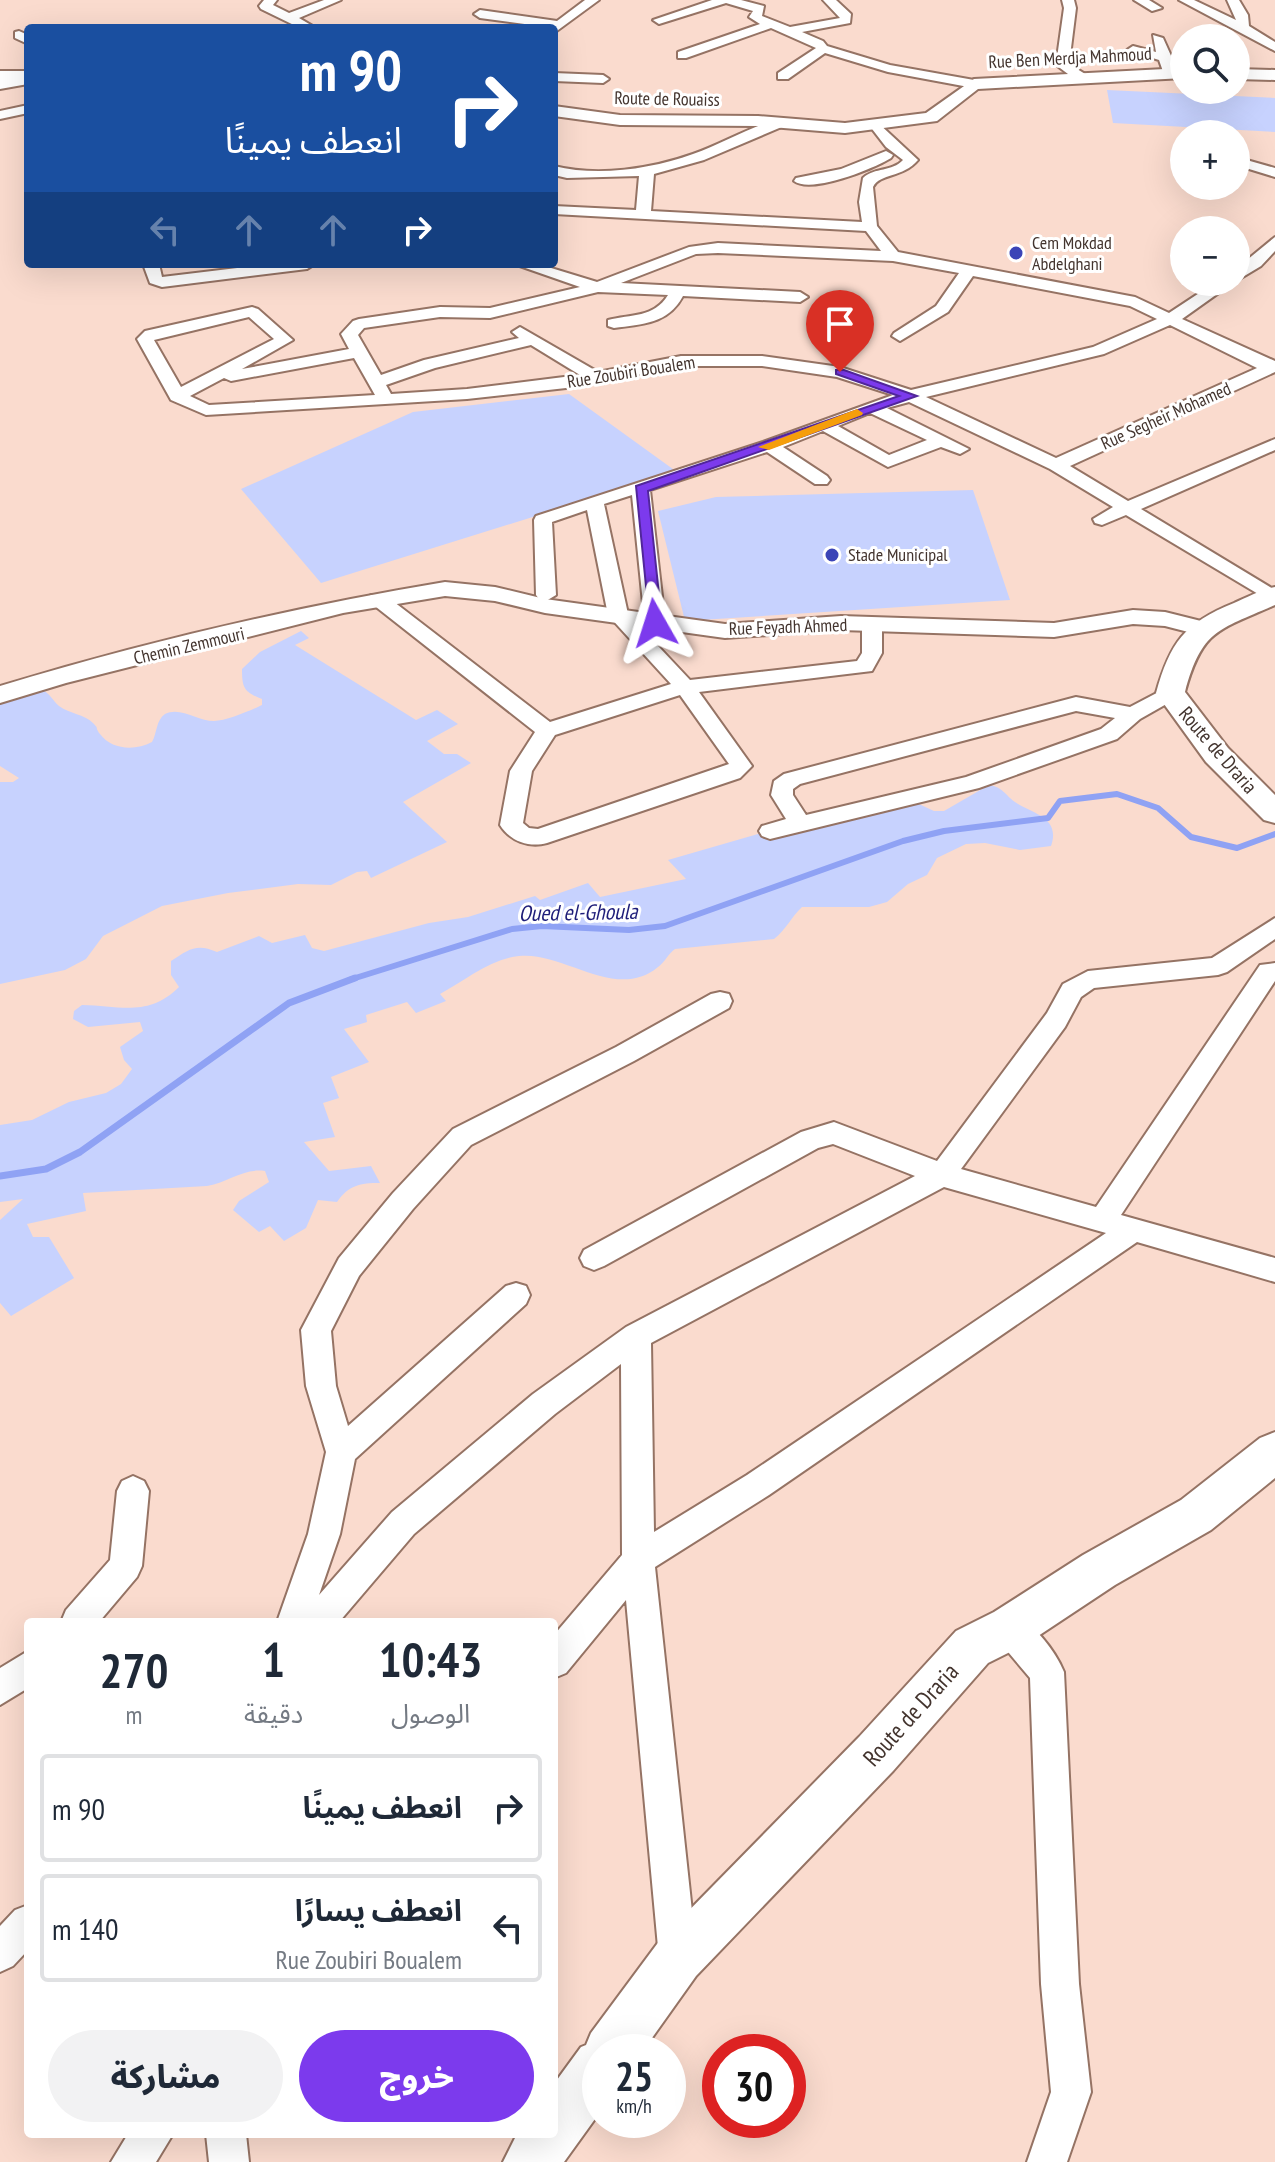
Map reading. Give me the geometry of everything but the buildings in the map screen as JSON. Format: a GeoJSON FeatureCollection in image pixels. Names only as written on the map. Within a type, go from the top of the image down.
{"type":"FeatureCollection","features":[{"type":"Feature","properties":{"kind":"main road"},"geometry":{"type":"LineString","coordinates":[[1200,628],[1274,597]]}},
{"type":"Feature","properties":{"kind":"main road","name":"Route de Draria"},"geometry":{"type":"LineString","coordinates":[[1200,628],[1178,657],[1170,693],[1217,755],[1265,803]]}},
{"type":"Feature","properties":{"kind":"main road","name":"Route de Draria"},"geometry":{"type":"LineString","coordinates":[[623,2034],[678,1958],[876,1754],[972,1647],[1010,1628],[1099,1570],[1196,1515],[1275,1452]]}},
{"type":"Feature","properties":{"kind":"main road"},"geometry":{"type":"LineString","coordinates":[[558,2125],[582,2091]]}},
{"type":"Feature","properties":{"kind":"main road"},"geometry":{"type":"LineString","coordinates":[[531,2162],[549,2138]]}},
{"type":"Feature","properties":{"kind":"street"},"geometry":{"type":"LineString","coordinates":[[271,0],[265,6],[303,24]]}},
{"type":"Feature","properties":{"kind":"street"},"geometry":{"type":"LineString","coordinates":[[290,17],[335,0]]}},
{"type":"Feature","properties":{"kind":"street"},"geometry":{"type":"LineString","coordinates":[[558,26],[593,0]]}},
{"type":"Feature","properties":{"kind":"street"},"geometry":{"type":"LineString","coordinates":[[659,20],[726,0],[760,9],[755,17],[819,44],[823,49],[888,68],[974,84]]}},
{"type":"Feature","properties":{"kind":"street"},"geometry":{"type":"LineString","coordinates":[[785,32],[815,23],[846,20],[845,14],[829,0]]}},
{"type":"Feature","properties":{"kind":"street"},"geometry":{"type":"LineString","coordinates":[[1068,0],[1070,8],[1062,65],[1085,80]]}},
{"type":"Feature","properties":{"kind":"street"},"geometry":{"type":"LineString","coordinates":[[1140,0],[1156,8]]}},
{"type":"Feature","properties":{"kind":"street"},"geometry":{"type":"LineString","coordinates":[[1185,0],[1235,24]]}},
{"type":"Feature","properties":{"kind":"street"},"geometry":{"type":"LineString","coordinates":[[1233,0],[1242,15],[1243,24]]}},
{"type":"Feature","properties":{"kind":"street"},"geometry":{"type":"LineString","coordinates":[[480,14],[538,24]]}},
{"type":"Feature","properties":{"kind":"street"},"geometry":{"type":"LineString","coordinates":[[682,55],[768,25]]}},
{"type":"Feature","properties":{"kind":"street"},"geometry":{"type":"LineString","coordinates":[[1256,37],[1275,31]]}},
{"type":"Feature","properties":{"kind":"street"},"geometry":{"type":"LineString","coordinates":[[1250,33],[1275,47]]}},
{"type":"Feature","properties":{"kind":"street"},"geometry":{"type":"LineString","coordinates":[[1157,38],[1170,62]]}},
{"type":"Feature","properties":{"kind":"street"},"geometry":{"type":"LineString","coordinates":[[783,76],[823,49]]}},
{"type":"Feature","properties":{"kind":"street"},"geometry":{"type":"LineString","coordinates":[[1133,50],[1170,67]]}},
{"type":"Feature","properties":{"kind":"street","name":"Rue Ben Merdja Mahmoud"},"geometry":{"type":"LineString","coordinates":[[779,123],[845,128],[876,125],[931,117],[974,84],[1085,80],[1170,68]]}},
{"type":"Feature","properties":{"kind":"street"},"geometry":{"type":"LineString","coordinates":[[1250,74],[1275,75]]}},
{"type":"Feature","properties":{"kind":"street"},"geometry":{"type":"LineString","coordinates":[[0,76],[24,78]]}},
{"type":"Feature","properties":{"kind":"street"},"geometry":{"type":"LineString","coordinates":[[558,77],[603,79]]}},
{"type":"Feature","properties":{"kind":"street"},"geometry":{"type":"LineString","coordinates":[[0,85],[24,79]]}},
{"type":"Feature","properties":{"kind":"street"},"geometry":{"type":"LineString","coordinates":[[0,115],[24,110]]}},
{"type":"Feature","properties":{"kind":"street","name":"Route de Rouaiss"},"geometry":{"type":"LineString","coordinates":[[558,112],[620,120],[779,123]]}},
{"type":"Feature","properties":{"kind":"street"},"geometry":{"type":"LineString","coordinates":[[558,171],[580,174],[647,172],[699,157],[779,123]]}},
{"type":"Feature","properties":{"kind":"street"},"geometry":{"type":"LineString","coordinates":[[876,125],[891,144],[911,160],[910,164],[876,175],[868,181],[863,192],[870,227],[893,256]]}},
{"type":"Feature","properties":{"kind":"street"},"geometry":{"type":"LineString","coordinates":[[801,181],[819,181],[874,163],[886,155],[891,144]]}},
{"type":"Feature","properties":{"kind":"street"},"geometry":{"type":"LineString","coordinates":[[1250,165],[1275,173]]}},
{"type":"Feature","properties":{"kind":"street"},"geometry":{"type":"LineString","coordinates":[[643,215],[647,172]]}},
{"type":"Feature","properties":{"kind":"street"},"geometry":{"type":"LineString","coordinates":[[558,210],[870,227]]}},
{"type":"Feature","properties":{"kind":"street"},"geometry":{"type":"LineString","coordinates":[[1250,267],[1275,242]]}},
{"type":"Feature","properties":{"kind":"street"},"geometry":{"type":"LineString","coordinates":[[532,340],[430,364],[382,390],[349,334],[359,324],[440,312],[490,313],[598,287],[694,250],[718,248],[893,256],[1135,302],[1273,367]]}},
{"type":"Feature","properties":{"kind":"street"},"geometry":{"type":"LineString","coordinates":[[152,268],[155,280],[162,282],[275,268]]}},
{"type":"Feature","properties":{"kind":"street"},"geometry":{"type":"LineString","coordinates":[[535,268],[598,287],[800,297]]}},
{"type":"Feature","properties":{"kind":"street"},"geometry":{"type":"LineString","coordinates":[[900,336],[942,309],[968,271]]}},
{"type":"Feature","properties":{"kind":"street"},"geometry":{"type":"LineString","coordinates":[[614,323],[665,312],[672,307],[679,289]]}},
{"type":"Feature","properties":{"kind":"street"},"geometry":{"type":"LineString","coordinates":[[546,595],[543,520],[769,446],[871,407],[998,372],[1098,351],[1172,318],[1205,296]]}},
{"type":"Feature","properties":{"kind":"street"},"geometry":{"type":"LineString","coordinates":[[252,312],[285,340],[218,378],[177,396],[145,339],[151,334],[252,312]]}},
{"type":"Feature","properties":{"kind":"street"},"geometry":{"type":"LineString","coordinates":[[490,313],[597,378]]}},
{"type":"Feature","properties":{"kind":"street"},"geometry":{"type":"LineString","coordinates":[[218,378],[361,352]]}},
{"type":"Feature","properties":{"kind":"street"},"geometry":{"type":"LineString","coordinates":[[249,358],[267,371]]}},
{"type":"Feature","properties":{"kind":"street","name":"Rue Zoubiri Boualem"},"geometry":{"type":"LineString","coordinates":[[177,396],[206,410],[382,390],[467,394],[597,378],[681,361],[762,361],[840,372],[911,396],[1056,465],[1274,597]]}},
{"type":"Feature","properties":{"kind":"street","name":"Rue Segheir Mohamed"},"geometry":{"type":"LineString","coordinates":[[1056,465],[1273,367]]}},
{"type":"Feature","properties":{"kind":"street"},"geometry":{"type":"LineString","coordinates":[[871,407],[960,449]]}},
{"type":"Feature","properties":{"kind":"street"},"geometry":{"type":"LineString","coordinates":[[825,425],[888,462],[942,440]]}},
{"type":"Feature","properties":{"kind":"street"},"geometry":{"type":"LineString","coordinates":[[1102,519],[1275,444]]}},
{"type":"Feature","properties":{"kind":"street"},"geometry":{"type":"LineString","coordinates":[[769,446],[821,480]]}},
{"type":"Feature","properties":{"kind":"street"},"geometry":{"type":"LineString","coordinates":[[641,489],[655,623]]}},
{"type":"Feature","properties":{"kind":"street"},"geometry":{"type":"LineString","coordinates":[[595,504],[618,615],[685,687],[741,766],[732,773],[539,837],[523,835],[511,825],[521,771],[547,730],[685,687],[865,667],[872,653],[872,625]]}},
{"type":"Feature","properties":{"kind":"street","name":"Rue Feyadh Ahmed"},"geometry":{"type":"LineString","coordinates":[[378,599],[445,589],[495,594],[545,606],[725,631],[841,623],[1054,630],[1133,617],[1165,619],[1200,628]]}},
{"type":"Feature","properties":{"kind":"street"},"geometry":{"type":"LineString","coordinates":[[378,599],[547,730]]}},
{"type":"Feature","properties":{"kind":"street","name":"Chemin Zemmouri"},"geometry":{"type":"LineString","coordinates":[[0,695],[58,677],[378,599]]}},
{"type":"Feature","properties":{"kind":"street"},"geometry":{"type":"LineString","coordinates":[[770,831],[971,783],[1109,734],[1133,714],[1170,693]]}},
{"type":"Feature","properties":{"kind":"street"},"geometry":{"type":"LineString","coordinates":[[800,823],[782,795],[782,786],[792,779],[1076,704],[1133,714]]}},
{"type":"Feature","properties":{"kind":"street"},"geometry":{"type":"LineString","coordinates":[[321,1618],[403,1523],[544,1404],[636,1336],[942,1175],[1056,1020],[1072,991],[1088,980],[1218,966],[1275,927]]}},
{"type":"Feature","properties":{"kind":"street"},"geometry":{"type":"LineString","coordinates":[[1102,1221],[1272,971],[1245,948]]}},
{"type":"Feature","properties":{"kind":"street"},"geometry":{"type":"LineString","coordinates":[[295,1618],[324,1534],[341,1452],[321,1386],[316,1330],[349,1267],[403,1201],[462,1137],[625,1054],[720,1001]]}},
{"type":"Feature","properties":{"kind":"street"},"geometry":{"type":"LineString","coordinates":[[594,1258],[810,1140],[834,1133],[942,1175],[1275,1270]]}},
{"type":"Feature","properties":{"kind":"street"},"geometry":{"type":"LineString","coordinates":[[558,1656],[638,1560],[758,1485],[1133,1230]]}},
{"type":"Feature","properties":{"kind":"street"},"geometry":{"type":"LineString","coordinates":[[341,1452],[516,1295]]}},
{"type":"Feature","properties":{"kind":"street"},"geometry":{"type":"LineString","coordinates":[[636,1336],[638,1560],[678,1958]]}},
{"type":"Feature","properties":{"kind":"street"},"geometry":{"type":"LineString","coordinates":[[81,1618],[126,1566],[133,1491]]}},
{"type":"Feature","properties":{"kind":"street"},"geometry":{"type":"LineString","coordinates":[[1010,1628],[1047,1672],[1060,1984],[1071,2092],[1047,2162]]}},
{"type":"Feature","properties":{"kind":"street"},"geometry":{"type":"LineString","coordinates":[[0,1688],[24,1671]]}},
{"type":"Feature","properties":{"kind":"street"},"geometry":{"type":"LineString","coordinates":[[0,1953],[24,1927]]}},
{"type":"Feature","properties":{"kind":"street"},"geometry":{"type":"LineString","coordinates":[[131,2162],[150,2138]]}},
{"type":"Feature","properties":{"kind":"street"},"geometry":{"type":"LineString","coordinates":[[226,2138],[229,2162]]}},
{"type":"Feature","properties":{"kind":"shaded area"},"geometry":{"type":"Polygon","coordinates":[[[1107,90],[1170,93],[1170,104],[1250,104],[1250,97],[1275,98],[1275,132],[1250,131],[1250,120],[1170,120],[1170,126],[1113,123],[1107,90]]]}},
{"type":"Feature","properties":{"kind":"shaded area"},"geometry":{"type":"Polygon","coordinates":[[[569,394],[677,472],[321,583],[241,489],[413,412],[569,394]]]}},
{"type":"Feature","properties":{"kind":"shaded area","name":"Stade Municipal"},"geometry":{"type":"Polygon","coordinates":[[[973,490],[1010,600],[685,621],[658,511],[716,497],[973,490]]]}},
{"type":"Feature","properties":{"kind":"shaded area"},"geometry":{"type":"Polygon","coordinates":[[[301,631],[309,638],[295,645],[416,720],[437,710],[458,724],[427,741],[444,754],[457,754],[471,763],[403,802],[447,842],[371,878],[367,871],[357,872],[331,885],[298,884],[162,906],[103,936],[86,959],[65,970],[0,984],[0,782],[13,782],[19,778],[0,766],[0,700],[41,689],[59,706],[89,720],[111,743],[138,747],[152,742],[165,714],[177,712],[214,721],[262,705],[262,699],[245,688],[242,669],[260,652],[301,631]]]}},
{"type":"Feature","properties":{"kind":"shaded area"},"geometry":{"type":"Polygon","coordinates":[[[989,785],[1001,789],[1015,802],[1049,822],[1053,836],[1051,846],[1020,850],[985,843],[966,844],[937,858],[927,875],[908,884],[887,902],[869,907],[802,907],[774,939],[675,949],[660,965],[642,976],[607,978],[536,956],[519,956],[498,961],[478,971],[440,994],[446,1001],[416,1013],[407,1002],[366,1015],[367,1022],[344,1029],[369,1062],[331,1077],[339,1098],[323,1103],[335,1137],[304,1142],[329,1171],[371,1166],[380,1183],[356,1186],[337,1202],[318,1200],[306,1228],[284,1241],[270,1226],[259,1232],[233,1210],[239,1201],[269,1182],[265,1171],[243,1173],[207,1186],[83,1193],[86,1211],[27,1224],[33,1237],[49,1237],[74,1278],[11,1316],[0,1303],[0,1220],[23,1199],[0,1202],[0,1125],[32,1120],[69,1102],[106,1093],[121,1084],[132,1069],[124,1060],[120,1047],[143,1031],[140,1022],[88,1027],[73,1019],[74,1011],[82,1005],[134,1008],[157,1003],[179,987],[171,975],[171,961],[193,949],[217,952],[259,936],[272,943],[305,935],[312,948],[324,951],[429,923],[468,917],[535,896],[540,900],[588,883],[600,897],[686,879],[668,860],[897,794],[934,811],[944,811],[989,785]]]}},
{"type":"Feature","properties":{"kind":"waterway","name":"Oued el-Ghoula"},"geometry":{"type":"LineString","coordinates":[[353,979],[512,929],[542,926],[629,930],[665,926],[903,841],[944,831],[1048,818],[1060,801],[1117,794],[1158,808],[1191,837],[1237,848],[1275,834]]}},
{"type":"Feature","properties":{"kind":"waterway","name":"Oued el-Ghoula"},"geometry":{"type":"LineString","coordinates":[[0,1176],[46,1169],[80,1152],[289,1003],[353,979]]}},
{"type":"Feature","properties":{"kind":"waterway","name":"Oued el-Ghoula"},"geometry":{"type":"LineString","coordinates":[[349,980],[353,979]]}},
{"type":"Feature","properties":{"kind":"slow traffic"},"geometry":{"type":"LineString","coordinates":[[764,447],[857,413]]}},
{"type":"Feature","properties":{"kind":"place","name":"Cem Mokdad Abdelghani"},"geometry":{"type":"Point","coordinates":[1016,253]}},
{"type":"Feature","properties":{"kind":"place","name":"Stade Municipal"},"geometry":{"type":"Point","coordinates":[832,555]}},
{"type":"Feature","properties":{"kind":"route"},"geometry":{"type":"LineString","coordinates":[[655,623],[641,489],[769,446],[871,407],[911,396],[840,372]]}}]}
